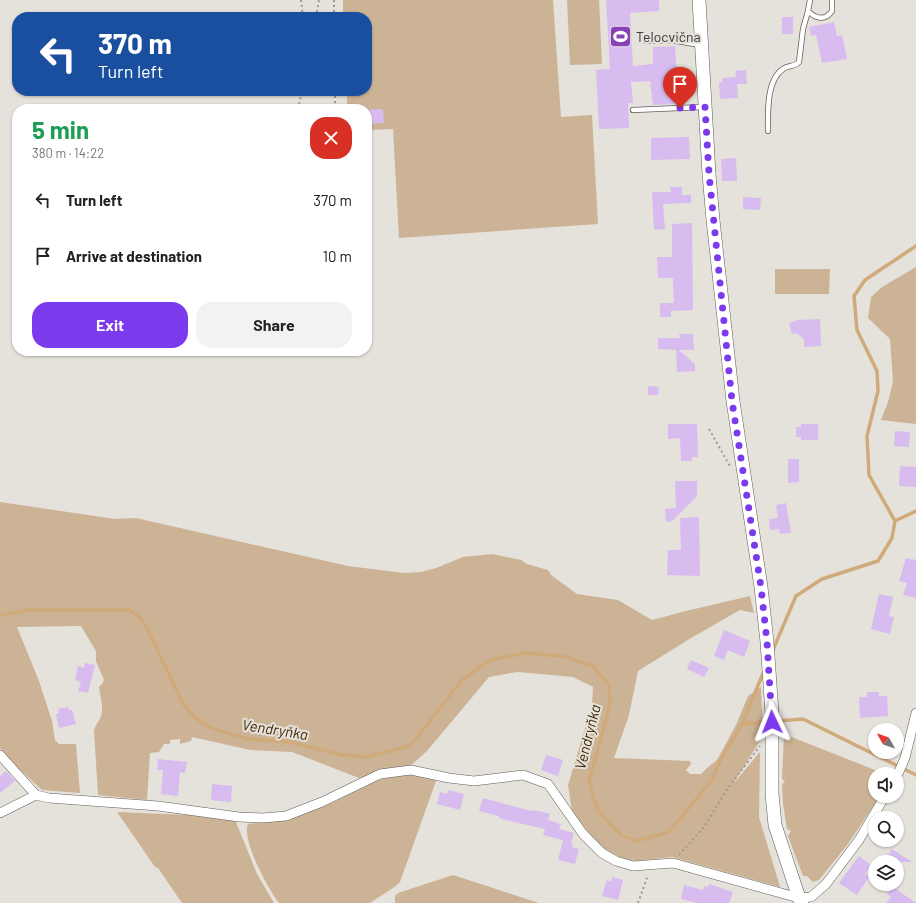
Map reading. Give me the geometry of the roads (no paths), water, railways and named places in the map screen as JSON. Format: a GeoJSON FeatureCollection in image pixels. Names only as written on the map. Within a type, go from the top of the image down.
{"type":"FeatureCollection","features":[{"type":"Feature","properties":{"kind":"street"},"geometry":{"type":"LineString","coordinates":[[699,0],[709,174],[732,401],[761,587],[767,642],[772,713],[772,794],[775,825],[797,901]]}},
{"type":"Feature","properties":{"kind":"street"},"geometry":{"type":"LineString","coordinates":[[901,767],[905,758],[916,713]]}},
{"type":"Feature","properties":{"kind":"street"},"geometry":{"type":"LineString","coordinates":[[0,755],[36,795],[49,798],[158,806],[239,818],[286,816],[322,802],[380,774],[411,770],[449,778],[474,781],[523,775],[548,784],[583,834],[602,853],[616,861],[633,866],[673,862],[797,901],[811,897],[826,884],[859,840],[881,803]]}},
{"type":"Feature","properties":{"kind":"street"},"geometry":{"type":"LineString","coordinates":[[0,813],[36,795]]}},
{"type":"Feature","properties":{"kind":"lane"},"geometry":{"type":"LineString","coordinates":[[768,131],[770,90],[782,69],[798,64],[799,62],[803,29],[810,0]]}},
{"type":"Feature","properties":{"kind":"lane"},"geometry":{"type":"LineString","coordinates":[[808,11],[816,18],[822,19],[832,12],[832,0]]}},
{"type":"Feature","properties":{"kind":"lane"},"geometry":{"type":"LineString","coordinates":[[646,41],[671,40],[695,44],[701,43]]}},
{"type":"Feature","properties":{"kind":"lane"},"geometry":{"type":"LineString","coordinates":[[633,110],[705,107]]}},
{"type":"Feature","properties":{"kind":"waterway","name":"Vendryňka"},"geometry":{"type":"LineString","coordinates":[[772,652],[796,596],[822,579],[878,561],[892,538],[895,521],[869,475],[867,436],[878,391],[877,371],[857,330],[854,296],[865,280],[916,246]]}},
{"type":"Feature","properties":{"kind":"waterway"},"geometry":{"type":"LineString","coordinates":[[895,521],[916,511]]}},
{"type":"Feature","properties":{"kind":"waterway","name":"Vendryňka"},"geometry":{"type":"LineString","coordinates":[[0,615],[29,610],[129,610],[140,617],[184,705],[193,716],[211,728],[248,739],[290,742],[342,755],[366,757],[410,746],[463,679],[490,660],[525,653],[562,656],[593,666],[609,685],[610,705],[589,782],[598,811],[621,835],[636,841],[669,832],[712,780],[720,761],[742,724],[764,671]]}},
{"type":"Feature","properties":{"kind":"waterway"},"geometry":{"type":"LineString","coordinates":[[742,724],[803,719],[916,775]]}},
{"type":"Feature","properties":{"kind":"place","name":"Telocvična"},"geometry":{"type":"Point","coordinates":[620,37]}}]}
